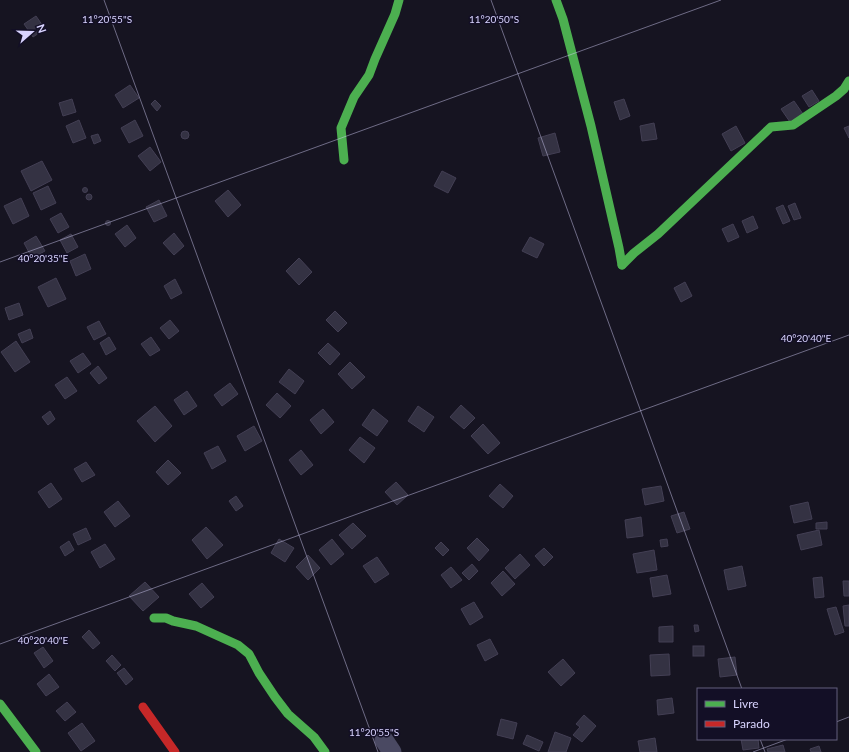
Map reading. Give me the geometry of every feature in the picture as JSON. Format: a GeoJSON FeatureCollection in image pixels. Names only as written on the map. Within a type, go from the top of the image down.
{"type":"FeatureCollection","features":[{"type":"Feature","properties":{"kind":"street"},"geometry":{"type":"LineString","coordinates":[[344,160],[341,128],[354,97],[369,75],[395,14],[399,0]]}},
{"type":"Feature","properties":{"kind":"street"},"geometry":{"type":"LineString","coordinates":[[556,0],[563,20],[589,120],[622,265],[634,253],[658,234],[771,127],[793,125],[836,96],[849,81]]}},
{"type":"Feature","properties":{"kind":"street"},"geometry":{"type":"LineString","coordinates":[[154,618],[166,618],[196,626],[238,645],[249,654],[274,697],[288,714],[314,737],[325,752]]}},
{"type":"Feature","properties":{"kind":"street"},"geometry":{"type":"LineString","coordinates":[[0,704],[36,752]]}},
{"type":"Feature","properties":{"kind":"street"},"geometry":{"type":"LineString","coordinates":[[143,707],[175,752]]}},
{"type":"Feature","properties":{"kind":"building"},"geometry":{"type":"Polygon","coordinates":[[[36,16],[45,29],[33,37],[24,24],[36,16]]]}},
{"type":"Feature","properties":{"kind":"building"},"geometry":{"type":"Polygon","coordinates":[[[130,85],[139,98],[123,108],[115,95],[130,85]]]}},
{"type":"Feature","properties":{"kind":"building"},"geometry":{"type":"Polygon","coordinates":[[[812,90],[819,101],[809,107],[802,96],[812,90]]]}},
{"type":"Feature","properties":{"kind":"building"},"geometry":{"type":"Polygon","coordinates":[[[72,99],[76,112],[63,116],[59,103],[72,99]]]}},
{"type":"Feature","properties":{"kind":"building"},"geometry":{"type":"Polygon","coordinates":[[[624,99],[630,116],[620,120],[614,102],[624,99]]]}},
{"type":"Feature","properties":{"kind":"building"},"geometry":{"type":"Polygon","coordinates":[[[155,100],[161,106],[157,111],[151,104],[155,100]]]}},
{"type":"Feature","properties":{"kind":"building"},"geometry":{"type":"Polygon","coordinates":[[[794,101],[803,114],[790,122],[781,109],[794,101]]]}},
{"type":"Feature","properties":{"kind":"building"},"geometry":{"type":"Polygon","coordinates":[[[79,120],[86,138],[73,143],[66,126],[79,120]]]}},
{"type":"Feature","properties":{"kind":"building"},"geometry":{"type":"Polygon","coordinates":[[[135,120],[143,136],[129,143],[121,128],[135,120]]]}},
{"type":"Feature","properties":{"kind":"building"},"geometry":{"type":"Polygon","coordinates":[[[654,123],[657,139],[642,141],[640,126],[654,123]]]}},
{"type":"Feature","properties":{"kind":"building"},"geometry":{"type":"Polygon","coordinates":[[[736,126],[745,143],[731,151],[722,134],[736,126]]]}},
{"type":"Feature","properties":{"kind":"building"},"geometry":{"type":"Polygon","coordinates":[[[849,126],[849,138],[844,128],[849,126]]]}},
{"type":"Feature","properties":{"kind":"building"},"geometry":{"type":"Polygon","coordinates":[[[185,131],[188,132],[188,138],[185,139],[182,138],[181,135],[182,132],[185,131]]]}},
{"type":"Feature","properties":{"kind":"building"},"geometry":{"type":"Polygon","coordinates":[[[555,133],[560,152],[543,156],[538,138],[555,133]]]}},
{"type":"Feature","properties":{"kind":"building"},"geometry":{"type":"Polygon","coordinates":[[[98,134],[101,141],[94,144],[91,136],[98,134]]]}},
{"type":"Feature","properties":{"kind":"building"},"geometry":{"type":"Polygon","coordinates":[[[150,147],[161,162],[150,171],[138,156],[150,147]]]}},
{"type":"Feature","properties":{"kind":"building"},"geometry":{"type":"Polygon","coordinates":[[[42,161],[52,180],[31,191],[21,171],[42,161]]]}},
{"type":"Feature","properties":{"kind":"building"},"geometry":{"type":"Polygon","coordinates":[[[442,171],[456,178],[448,193],[434,186],[442,171]]]}},
{"type":"Feature","properties":{"kind":"building"},"geometry":{"type":"Polygon","coordinates":[[[48,186],[56,203],[41,210],[33,193],[48,186]]]}},
{"type":"Feature","properties":{"kind":"building"},"geometry":{"type":"Polygon","coordinates":[[[85,187],[88,190],[85,193],[82,190],[85,187]]]}},
{"type":"Feature","properties":{"kind":"building"},"geometry":{"type":"Polygon","coordinates":[[[228,190],[241,205],[228,217],[215,201],[228,190]]]}},
{"type":"Feature","properties":{"kind":"building"},"geometry":{"type":"Polygon","coordinates":[[[89,194],[92,197],[89,200],[86,197],[89,194]]]}},
{"type":"Feature","properties":{"kind":"building"},"geometry":{"type":"Polygon","coordinates":[[[21,198],[29,216],[13,224],[4,206],[21,198]]]}},
{"type":"Feature","properties":{"kind":"building"},"geometry":{"type":"Polygon","coordinates":[[[159,200],[167,216],[154,222],[146,207],[159,200]]]}},
{"type":"Feature","properties":{"kind":"building"},"geometry":{"type":"Polygon","coordinates":[[[795,203],[801,218],[794,220],[788,206],[795,203]]]}},
{"type":"Feature","properties":{"kind":"building"},"geometry":{"type":"Polygon","coordinates":[[[783,205],[790,221],[783,224],[776,208],[783,205]]]}},
{"type":"Feature","properties":{"kind":"building"},"geometry":{"type":"Polygon","coordinates":[[[61,213],[69,227],[58,233],[50,219],[61,213]]]}},
{"type":"Feature","properties":{"kind":"building"},"geometry":{"type":"Polygon","coordinates":[[[753,216],[758,228],[747,233],[742,221],[753,216]]]}},
{"type":"Feature","properties":{"kind":"building"},"geometry":{"type":"Polygon","coordinates":[[[108,220],[111,223],[108,226],[105,223],[108,220]]]}},
{"type":"Feature","properties":{"kind":"building"},"geometry":{"type":"Polygon","coordinates":[[[733,224],[739,237],[728,242],[722,229],[733,224]]]}},
{"type":"Feature","properties":{"kind":"building"},"geometry":{"type":"Polygon","coordinates":[[[127,225],[136,238],[125,247],[115,234],[127,225]]]}},
{"type":"Feature","properties":{"kind":"building"},"geometry":{"type":"Polygon","coordinates":[[[174,233],[184,246],[174,255],[163,243],[174,233]]]}},
{"type":"Feature","properties":{"kind":"building"},"geometry":{"type":"Polygon","coordinates":[[[71,234],[78,247],[67,253],[60,240],[71,234]]]}},
{"type":"Feature","properties":{"kind":"building"},"geometry":{"type":"Polygon","coordinates":[[[36,236],[45,251],[32,258],[24,243],[36,236]]]}},
{"type":"Feature","properties":{"kind":"building"},"geometry":{"type":"Polygon","coordinates":[[[530,237],[544,244],[537,258],[522,251],[530,237]]]}},
{"type":"Feature","properties":{"kind":"building"},"geometry":{"type":"Polygon","coordinates":[[[85,254],[91,269],[76,276],[70,261],[85,254]]]}},
{"type":"Feature","properties":{"kind":"building"},"geometry":{"type":"Polygon","coordinates":[[[299,258],[312,272],[299,285],[286,271],[299,258]]]}},
{"type":"Feature","properties":{"kind":"building"},"geometry":{"type":"Polygon","coordinates":[[[56,278],[66,299],[48,307],[38,287],[56,278]]]}},
{"type":"Feature","properties":{"kind":"building"},"geometry":{"type":"Polygon","coordinates":[[[175,279],[182,293],[171,299],[164,286],[175,279]]]}},
{"type":"Feature","properties":{"kind":"building"},"geometry":{"type":"Polygon","coordinates":[[[685,282],[692,296],[681,302],[674,288],[685,282]]]}},
{"type":"Feature","properties":{"kind":"building"},"geometry":{"type":"Polygon","coordinates":[[[19,303],[23,315],[9,320],[5,308],[19,303]]]}},
{"type":"Feature","properties":{"kind":"building"},"geometry":{"type":"Polygon","coordinates":[[[335,311],[347,323],[338,332],[326,320],[335,311]]]}},
{"type":"Feature","properties":{"kind":"building"},"geometry":{"type":"Polygon","coordinates":[[[170,320],[179,331],[169,339],[160,328],[170,320]]]}},
{"type":"Feature","properties":{"kind":"building"},"geometry":{"type":"Polygon","coordinates":[[[99,321],[106,334],[94,340],[87,327],[99,321]]]}},
{"type":"Feature","properties":{"kind":"building"},"geometry":{"type":"Polygon","coordinates":[[[30,329],[33,338],[22,343],[18,334],[30,329]]]}},
{"type":"Feature","properties":{"kind":"building"},"geometry":{"type":"Polygon","coordinates":[[[109,337],[116,349],[106,355],[100,343],[109,337]]]}},
{"type":"Feature","properties":{"kind":"building"},"geometry":{"type":"Polygon","coordinates":[[[151,337],[160,350],[150,356],[141,344],[151,337]]]}},
{"type":"Feature","properties":{"kind":"building"},"geometry":{"type":"Polygon","coordinates":[[[16,341],[30,362],[15,372],[1,352],[16,341]]]}},
{"type":"Feature","properties":{"kind":"building"},"geometry":{"type":"Polygon","coordinates":[[[328,343],[340,354],[330,365],[318,353],[328,343]]]}},
{"type":"Feature","properties":{"kind":"building"},"geometry":{"type":"Polygon","coordinates":[[[83,353],[91,364],[78,373],[70,361],[83,353]]]}},
{"type":"Feature","properties":{"kind":"building"},"geometry":{"type":"Polygon","coordinates":[[[350,362],[365,377],[352,389],[338,374],[350,362]]]}},
{"type":"Feature","properties":{"kind":"building"},"geometry":{"type":"Polygon","coordinates":[[[98,366],[107,378],[99,384],[90,373],[98,366]]]}},
{"type":"Feature","properties":{"kind":"building"},"geometry":{"type":"Polygon","coordinates":[[[289,369],[304,381],[295,394],[279,382],[289,369]]]}},
{"type":"Feature","properties":{"kind":"building"},"geometry":{"type":"Polygon","coordinates":[[[67,377],[77,391],[65,399],[55,385],[67,377]]]}},
{"type":"Feature","properties":{"kind":"building"},"geometry":{"type":"Polygon","coordinates":[[[230,383],[238,394],[222,406],[214,395],[230,383]]]}},
{"type":"Feature","properties":{"kind":"building"},"geometry":{"type":"Polygon","coordinates":[[[187,391],[197,406],[184,415],[174,400],[187,391]]]}},
{"type":"Feature","properties":{"kind":"building"},"geometry":{"type":"Polygon","coordinates":[[[277,393],[291,406],[280,418],[266,405],[277,393]]]}},
{"type":"Feature","properties":{"kind":"building"},"geometry":{"type":"Polygon","coordinates":[[[461,405],[475,418],[464,429],[450,417],[461,405]]]}},
{"type":"Feature","properties":{"kind":"building"},"geometry":{"type":"Polygon","coordinates":[[[155,406],[172,426],[155,442],[137,421],[155,406]]]}},
{"type":"Feature","properties":{"kind":"building"},"geometry":{"type":"Polygon","coordinates":[[[418,406],[434,417],[424,432],[408,421],[418,406]]]}},
{"type":"Feature","properties":{"kind":"building"},"geometry":{"type":"Polygon","coordinates":[[[323,409],[334,422],[321,434],[310,420],[323,409]]]}},
{"type":"Feature","properties":{"kind":"building"},"geometry":{"type":"Polygon","coordinates":[[[373,409],[388,421],[377,436],[362,425],[373,409]]]}},
{"type":"Feature","properties":{"kind":"building"},"geometry":{"type":"Polygon","coordinates":[[[50,411],[55,419],[48,425],[42,417],[50,411]]]}},
{"type":"Feature","properties":{"kind":"building"},"geometry":{"type":"Polygon","coordinates":[[[483,424],[500,443],[488,454],[471,436],[483,424]]]}},
{"type":"Feature","properties":{"kind":"building"},"geometry":{"type":"Polygon","coordinates":[[[254,426],[262,441],[245,451],[237,436],[254,426]]]}},
{"type":"Feature","properties":{"kind":"building"},"geometry":{"type":"Polygon","coordinates":[[[360,437],[375,448],[364,463],[349,450],[360,437]]]}},
{"type":"Feature","properties":{"kind":"building"},"geometry":{"type":"Polygon","coordinates":[[[218,446],[226,461],[212,469],[204,453],[218,446]]]}},
{"type":"Feature","properties":{"kind":"building"},"geometry":{"type":"Polygon","coordinates":[[[301,450],[313,465],[301,475],[289,460],[301,450]]]}},
{"type":"Feature","properties":{"kind":"building"},"geometry":{"type":"Polygon","coordinates":[[[168,460],[181,473],[168,485],[156,472],[168,460]]]}},
{"type":"Feature","properties":{"kind":"building"},"geometry":{"type":"Polygon","coordinates":[[[86,462],[95,475],[82,482],[74,469],[86,462]]]}},
{"type":"Feature","properties":{"kind":"building"},"geometry":{"type":"Polygon","coordinates":[[[396,482],[408,495],[397,505],[385,492],[396,482]]]}},
{"type":"Feature","properties":{"kind":"building"},"geometry":{"type":"Polygon","coordinates":[[[51,483],[62,499],[49,508],[38,492],[51,483]]]}},
{"type":"Feature","properties":{"kind":"building"},"geometry":{"type":"Polygon","coordinates":[[[500,484],[513,496],[503,508],[489,496],[500,484]]]}},
{"type":"Feature","properties":{"kind":"building"},"geometry":{"type":"Polygon","coordinates":[[[661,486],[664,501],[645,505],[642,489],[661,486]]]}},
{"type":"Feature","properties":{"kind":"building"},"geometry":{"type":"Polygon","coordinates":[[[236,496],[243,506],[236,511],[229,501],[236,496]]]}},
{"type":"Feature","properties":{"kind":"building"},"geometry":{"type":"Polygon","coordinates":[[[118,501],[130,516],[115,527],[104,512],[118,501]]]}},
{"type":"Feature","properties":{"kind":"building"},"geometry":{"type":"Polygon","coordinates":[[[808,502],[812,519],[794,523],[790,506],[808,502]]]}},
{"type":"Feature","properties":{"kind":"building"},"geometry":{"type":"Polygon","coordinates":[[[684,512],[690,529],[677,533],[671,516],[684,512]]]}},
{"type":"Feature","properties":{"kind":"building"},"geometry":{"type":"Polygon","coordinates":[[[641,517],[643,536],[627,538],[625,520],[641,517]]]}},
{"type":"Feature","properties":{"kind":"building"},"geometry":{"type":"Polygon","coordinates":[[[827,522],[827,529],[816,529],[816,523],[827,522]]]}},
{"type":"Feature","properties":{"kind":"building"},"geometry":{"type":"Polygon","coordinates":[[[353,523],[366,536],[352,549],[339,535],[353,523]]]}},
{"type":"Feature","properties":{"kind":"building"},"geometry":{"type":"Polygon","coordinates":[[[206,527],[223,545],[207,559],[192,540],[206,527]]]}},
{"type":"Feature","properties":{"kind":"building"},"geometry":{"type":"Polygon","coordinates":[[[86,528],[91,539],[78,545],[73,534],[86,528]]]}},
{"type":"Feature","properties":{"kind":"building"},"geometry":{"type":"Polygon","coordinates":[[[819,530],[822,545],[801,550],[797,535],[819,530]]]}},
{"type":"Feature","properties":{"kind":"building"},"geometry":{"type":"Polygon","coordinates":[[[477,538],[489,550],[479,561],[467,548],[477,538]]]}},
{"type":"Feature","properties":{"kind":"building"},"geometry":{"type":"Polygon","coordinates":[[[279,539],[294,548],[285,562],[271,553],[279,539]]]}},
{"type":"Feature","properties":{"kind":"building"},"geometry":{"type":"Polygon","coordinates":[[[332,539],[344,554],[331,565],[319,550],[332,539]]]}},
{"type":"Feature","properties":{"kind":"building"},"geometry":{"type":"Polygon","coordinates":[[[667,539],[668,546],[661,547],[660,540],[667,539]]]}},
{"type":"Feature","properties":{"kind":"building"},"geometry":{"type":"Polygon","coordinates":[[[69,541],[74,550],[65,556],[60,547],[69,541]]]}},
{"type":"Feature","properties":{"kind":"building"},"geometry":{"type":"Polygon","coordinates":[[[441,542],[449,550],[443,556],[435,548],[441,542]]]}},
{"type":"Feature","properties":{"kind":"building"},"geometry":{"type":"Polygon","coordinates":[[[105,544],[115,559],[100,568],[91,552],[105,544]]]}},
{"type":"Feature","properties":{"kind":"building"},"geometry":{"type":"Polygon","coordinates":[[[544,548],[553,557],[544,566],[535,556],[544,548]]]}},
{"type":"Feature","properties":{"kind":"building"},"geometry":{"type":"Polygon","coordinates":[[[654,550],[657,570],[637,573],[633,554],[654,550]]]}},
{"type":"Feature","properties":{"kind":"building"},"geometry":{"type":"Polygon","coordinates":[[[520,554],[530,565],[515,579],[505,568],[520,554]]]}},
{"type":"Feature","properties":{"kind":"building"},"geometry":{"type":"Polygon","coordinates":[[[308,555],[320,568],[308,580],[296,567],[308,555]]]}},
{"type":"Feature","properties":{"kind":"building"},"geometry":{"type":"Polygon","coordinates":[[[377,557],[389,574],[375,583],[363,566],[377,557]]]}},
{"type":"Feature","properties":{"kind":"building"},"geometry":{"type":"Polygon","coordinates":[[[472,564],[478,571],[469,580],[462,573],[472,564]]]}},
{"type":"Feature","properties":{"kind":"building"},"geometry":{"type":"Polygon","coordinates":[[[742,566],[746,586],[728,590],[724,570],[742,566]]]}},
{"type":"Feature","properties":{"kind":"building"},"geometry":{"type":"Polygon","coordinates":[[[451,567],[462,580],[451,588],[441,575],[451,567]]]}},
{"type":"Feature","properties":{"kind":"building"},"geometry":{"type":"Polygon","coordinates":[[[503,571],[515,584],[502,596],[491,583],[503,571]]]}},
{"type":"Feature","properties":{"kind":"building"},"geometry":{"type":"Polygon","coordinates":[[[667,575],[671,594],[653,597],[650,578],[667,575]]]}},
{"type":"Feature","properties":{"kind":"building"},"geometry":{"type":"Polygon","coordinates":[[[822,577],[824,597],[815,598],[813,578],[822,577]]]}},
{"type":"Feature","properties":{"kind":"building"},"geometry":{"type":"Polygon","coordinates":[[[843,581],[849,581],[849,596],[844,596],[843,581]]]}},
{"type":"Feature","properties":{"kind":"building"},"geometry":{"type":"Polygon","coordinates":[[[145,582],[159,597],[143,611],[129,596],[145,582]]]}},
{"type":"Feature","properties":{"kind":"building"},"geometry":{"type":"Polygon","coordinates":[[[202,583],[214,597],[201,608],[189,594],[202,583]]]}},
{"type":"Feature","properties":{"kind":"building"},"geometry":{"type":"Polygon","coordinates":[[[474,602],[483,617],[470,625],[461,609],[474,602]]]}},
{"type":"Feature","properties":{"kind":"building"},"geometry":{"type":"Polygon","coordinates":[[[849,605],[849,626],[845,626],[843,606],[849,605]]]}},
{"type":"Feature","properties":{"kind":"building"},"geometry":{"type":"Polygon","coordinates":[[[836,607],[844,632],[835,635],[827,609],[836,607]]]}},
{"type":"Feature","properties":{"kind":"building"},"geometry":{"type":"Polygon","coordinates":[[[694,625],[698,625],[699,631],[695,632],[694,625]]]}},
{"type":"Feature","properties":{"kind":"building"},"geometry":{"type":"Polygon","coordinates":[[[673,626],[673,642],[659,642],[659,627],[673,626]]]}},
{"type":"Feature","properties":{"kind":"building"},"geometry":{"type":"Polygon","coordinates":[[[89,630],[100,643],[93,649],[82,637],[89,630]]]}},
{"type":"Feature","properties":{"kind":"building"},"geometry":{"type":"Polygon","coordinates":[[[490,639],[498,654],[485,661],[477,645],[490,639]]]}},
{"type":"Feature","properties":{"kind":"building"},"geometry":{"type":"Polygon","coordinates":[[[693,646],[704,646],[704,656],[693,656],[693,646]]]}},
{"type":"Feature","properties":{"kind":"building"},"geometry":{"type":"Polygon","coordinates":[[[43,647],[53,661],[44,668],[34,653],[43,647]]]}},
{"type":"Feature","properties":{"kind":"building"},"geometry":{"type":"Polygon","coordinates":[[[669,654],[670,675],[651,676],[650,655],[669,654]]]}},
{"type":"Feature","properties":{"kind":"building"},"geometry":{"type":"Polygon","coordinates":[[[112,655],[121,665],[115,671],[106,661],[112,655]]]}},
{"type":"Feature","properties":{"kind":"building"},"geometry":{"type":"Polygon","coordinates":[[[735,657],[737,675],[720,677],[718,659],[735,657]]]}},
{"type":"Feature","properties":{"kind":"building"},"geometry":{"type":"Polygon","coordinates":[[[563,659],[575,673],[561,686],[548,672],[563,659]]]}},
{"type":"Feature","properties":{"kind":"building"},"geometry":{"type":"Polygon","coordinates":[[[124,668],[133,679],[126,685],[117,673],[124,668]]]}},
{"type":"Feature","properties":{"kind":"building"},"geometry":{"type":"Polygon","coordinates":[[[49,674],[59,687],[46,696],[37,684],[49,674]]]}},
{"type":"Feature","properties":{"kind":"building"},"geometry":{"type":"Polygon","coordinates":[[[672,698],[674,713],[658,715],[657,700],[672,698]]]}},
{"type":"Feature","properties":{"kind":"building"},"geometry":{"type":"Polygon","coordinates":[[[67,702],[76,712],[65,721],[56,711],[67,702]]]}},
{"type":"Feature","properties":{"kind":"building"},"geometry":{"type":"Polygon","coordinates":[[[584,715],[596,726],[582,742],[573,735],[580,727],[576,724],[584,715]]]}},
{"type":"Feature","properties":{"kind":"building"},"geometry":{"type":"Polygon","coordinates":[[[501,719],[517,723],[513,739],[497,735],[501,719]]]}},
{"type":"Feature","properties":{"kind":"building"},"geometry":{"type":"Polygon","coordinates":[[[82,723],[95,741],[81,751],[68,733],[82,723]]]}},
{"type":"Feature","properties":{"kind":"building"},"geometry":{"type":"Polygon","coordinates":[[[555,732],[571,738],[566,752],[548,752],[555,732]]]}},
{"type":"Feature","properties":{"kind":"building"},"geometry":{"type":"Polygon","coordinates":[[[527,735],[543,742],[539,751],[523,744],[527,735]]]}},
{"type":"Feature","properties":{"kind":"building"},"geometry":{"type":"Polygon","coordinates":[[[655,738],[657,752],[640,752],[638,741],[655,738]]]}},
{"type":"Feature","properties":{"kind":"building"},"geometry":{"type":"Polygon","coordinates":[[[741,740],[758,740],[759,748],[743,750],[741,740]]]}},
{"type":"Feature","properties":{"kind":"building"},"geometry":{"type":"Polygon","coordinates":[[[783,745],[785,752],[768,752],[767,749],[783,745]]]}},
{"type":"Feature","properties":{"kind":"building"},"geometry":{"type":"Polygon","coordinates":[[[819,746],[821,752],[811,752],[810,749],[819,746]]]}},
{"type":"Feature","properties":{"kind":"traffic: fast"},"geometry":{"type":"LineString","coordinates":[[344,160],[341,128],[354,97],[369,75],[395,14],[399,0]]}},
{"type":"Feature","properties":{"kind":"traffic: fast"},"geometry":{"type":"LineString","coordinates":[[556,0],[563,19],[591,126],[622,265]]}},
{"type":"Feature","properties":{"kind":"traffic: fast"},"geometry":{"type":"LineString","coordinates":[[622,265],[634,253],[658,234],[771,127],[793,125],[836,96],[844,89],[849,81]]}},
{"type":"Feature","properties":{"kind":"traffic: fast"},"geometry":{"type":"LineString","coordinates":[[154,618],[166,618],[196,626],[238,645],[249,654],[259,673],[288,714],[314,737],[325,752]]}},
{"type":"Feature","properties":{"kind":"traffic: fast"},"geometry":{"type":"LineString","coordinates":[[0,704],[36,752]]}},
{"type":"Feature","properties":{"kind":"traffic: jam"},"geometry":{"type":"LineString","coordinates":[[143,707],[175,752]]}}]}
